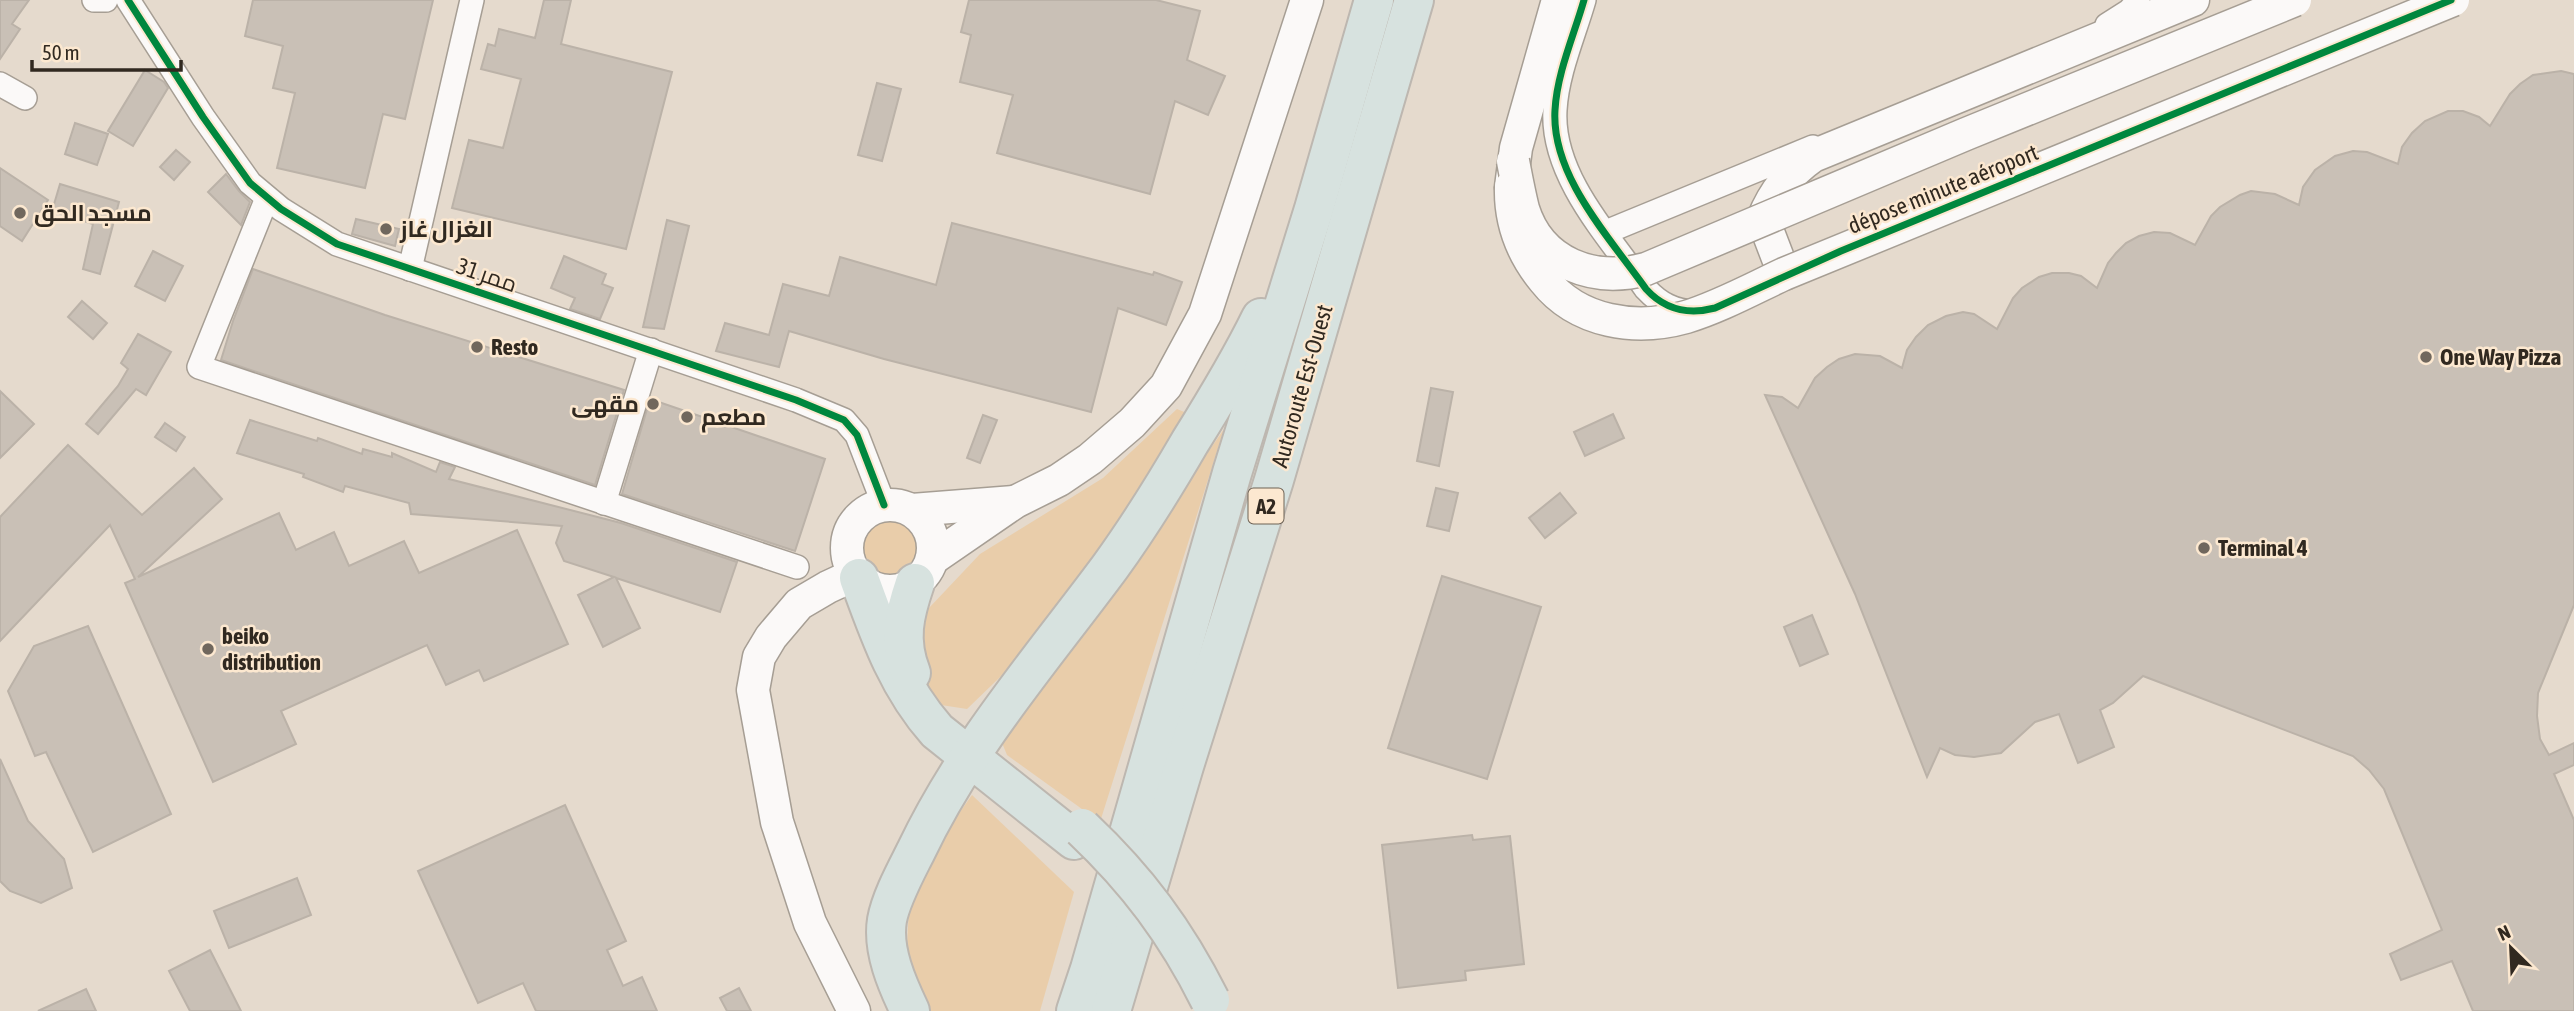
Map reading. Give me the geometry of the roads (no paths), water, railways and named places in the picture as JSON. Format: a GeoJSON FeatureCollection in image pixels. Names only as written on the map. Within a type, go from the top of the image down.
{"type":"FeatureCollection","features":[{"type":"Feature","properties":{"kind":"highway","name":"Autoroute Est-Ouest"},"geometry":{"type":"LineString","coordinates":[[1076,1011],[1232,473],[1314,209],[1374,0]]}},
{"type":"Feature","properties":{"kind":"highway","name":"Autoroute Est-Ouest"},"geometry":{"type":"LineString","coordinates":[[1111,1011],[1184,766],[1274,480],[1415,0]]}},
{"type":"Feature","properties":{"kind":"highway"},"geometry":{"type":"LineString","coordinates":[[910,1011],[888,954],[887,919],[929,822],[972,751],[1013,691],[1111,566],[1160,493],[1243,355],[1314,209]]}},
{"type":"Feature","properties":{"kind":"highway"},"geometry":{"type":"LineString","coordinates":[[924,571],[903,623],[905,658],[916,684],[932,709],[972,751]]}},
{"type":"Feature","properties":{"kind":"highway"},"geometry":{"type":"LineString","coordinates":[[857,576],[887,653],[901,682],[923,716],[937,731],[972,751],[1120,866],[1161,916],[1191,961],[1206,1007]]}},
{"type":"Feature","properties":{"kind":"main road"},"geometry":{"type":"LineString","coordinates":[[1016,502],[898,507],[860,516],[852,526],[848,538],[849,563],[857,576],[880,590],[892,591],[924,571],[1016,502],[1059,480],[1090,459],[1132,423],[1166,386],[1205,314],[1307,0]]}},
{"type":"Feature","properties":{"kind":"main road"},"geometry":{"type":"LineString","coordinates":[[1512,174],[1558,0]]}},
{"type":"Feature","properties":{"kind":"main road"},"geometry":{"type":"LineString","coordinates":[[1784,274],[1763,219],[1769,204],[1788,177],[1806,161],[1828,148],[2193,0]]}},
{"type":"Feature","properties":{"kind":"main road","name":"dépose minute aéroport"},"geometry":{"type":"LineString","coordinates":[[1512,174],[1523,209],[1537,236],[1558,258],[1571,266],[1600,274],[1616,275],[1646,269],[2295,0]]}},
{"type":"Feature","properties":{"kind":"main road","name":"dépose minute aéroport"},"geometry":{"type":"LineString","coordinates":[[1512,174],[1515,228],[1532,265],[1558,295],[1593,316],[1640,323],[1672,320],[1718,304],[1784,274],[2452,0]]}},
{"type":"Feature","properties":{"kind":"main road"},"geometry":{"type":"LineString","coordinates":[[898,507],[923,519],[930,531],[934,545],[924,571]]}},
{"type":"Feature","properties":{"kind":"main road"},"geometry":{"type":"LineString","coordinates":[[854,1011],[810,923],[777,822],[753,690],[759,657],[771,637],[799,604],[828,587],[857,576]]}},
{"type":"Feature","properties":{"kind":"street"},"geometry":{"type":"LineString","coordinates":[[94,0],[106,0]]}},
{"type":"Feature","properties":{"kind":"street","name":"ممر 31"},"geometry":{"type":"LineString","coordinates":[[128,0],[211,128],[250,183],[267,198],[337,244],[796,400],[844,420],[857,435],[898,507]]}},
{"type":"Feature","properties":{"kind":"street"},"geometry":{"type":"LineString","coordinates":[[410,269],[472,0]]}},
{"type":"Feature","properties":{"kind":"street"},"geometry":{"type":"LineString","coordinates":[[1584,0],[1558,85],[1556,135],[1561,159],[1571,182],[1654,297],[1682,311],[1704,311],[1840,251],[2452,0]]}},
{"type":"Feature","properties":{"kind":"street"},"geometry":{"type":"LineString","coordinates":[[1606,232],[2092,34],[2130,11],[2137,1]]}},
{"type":"Feature","properties":{"kind":"street"},"geometry":{"type":"LineString","coordinates":[[0,84],[25,98]]}},
{"type":"Feature","properties":{"kind":"street"},"geometry":{"type":"LineString","coordinates":[[267,198],[199,368],[797,567]]}},
{"type":"Feature","properties":{"kind":"street"},"geometry":{"type":"LineString","coordinates":[[604,503],[651,350]]}},
{"type":"Feature","properties":{"kind":"place","name":"مسجد الحق"},"geometry":{"type":"Point","coordinates":[20,213]}},
{"type":"Feature","properties":{"kind":"place","name":"الغزال غاز"},"geometry":{"type":"Point","coordinates":[386,229]}},
{"type":"Feature","properties":{"kind":"place","name":"Resto"},"geometry":{"type":"Point","coordinates":[477,347]}},
{"type":"Feature","properties":{"kind":"place","name":"One Way Pizza"},"geometry":{"type":"Point","coordinates":[2426,357]}},
{"type":"Feature","properties":{"kind":"place","name":"مقهى"},"geometry":{"type":"Point","coordinates":[653,404]}},
{"type":"Feature","properties":{"kind":"place","name":"مطعم"},"geometry":{"type":"Point","coordinates":[687,417]}},
{"type":"Feature","properties":{"kind":"place","name":"Terminal 4"},"geometry":{"type":"Point","coordinates":[2204,548]}},
{"type":"Feature","properties":{"kind":"place","name":"beiko distribution"},"geometry":{"type":"Point","coordinates":[208,649]}}]}
